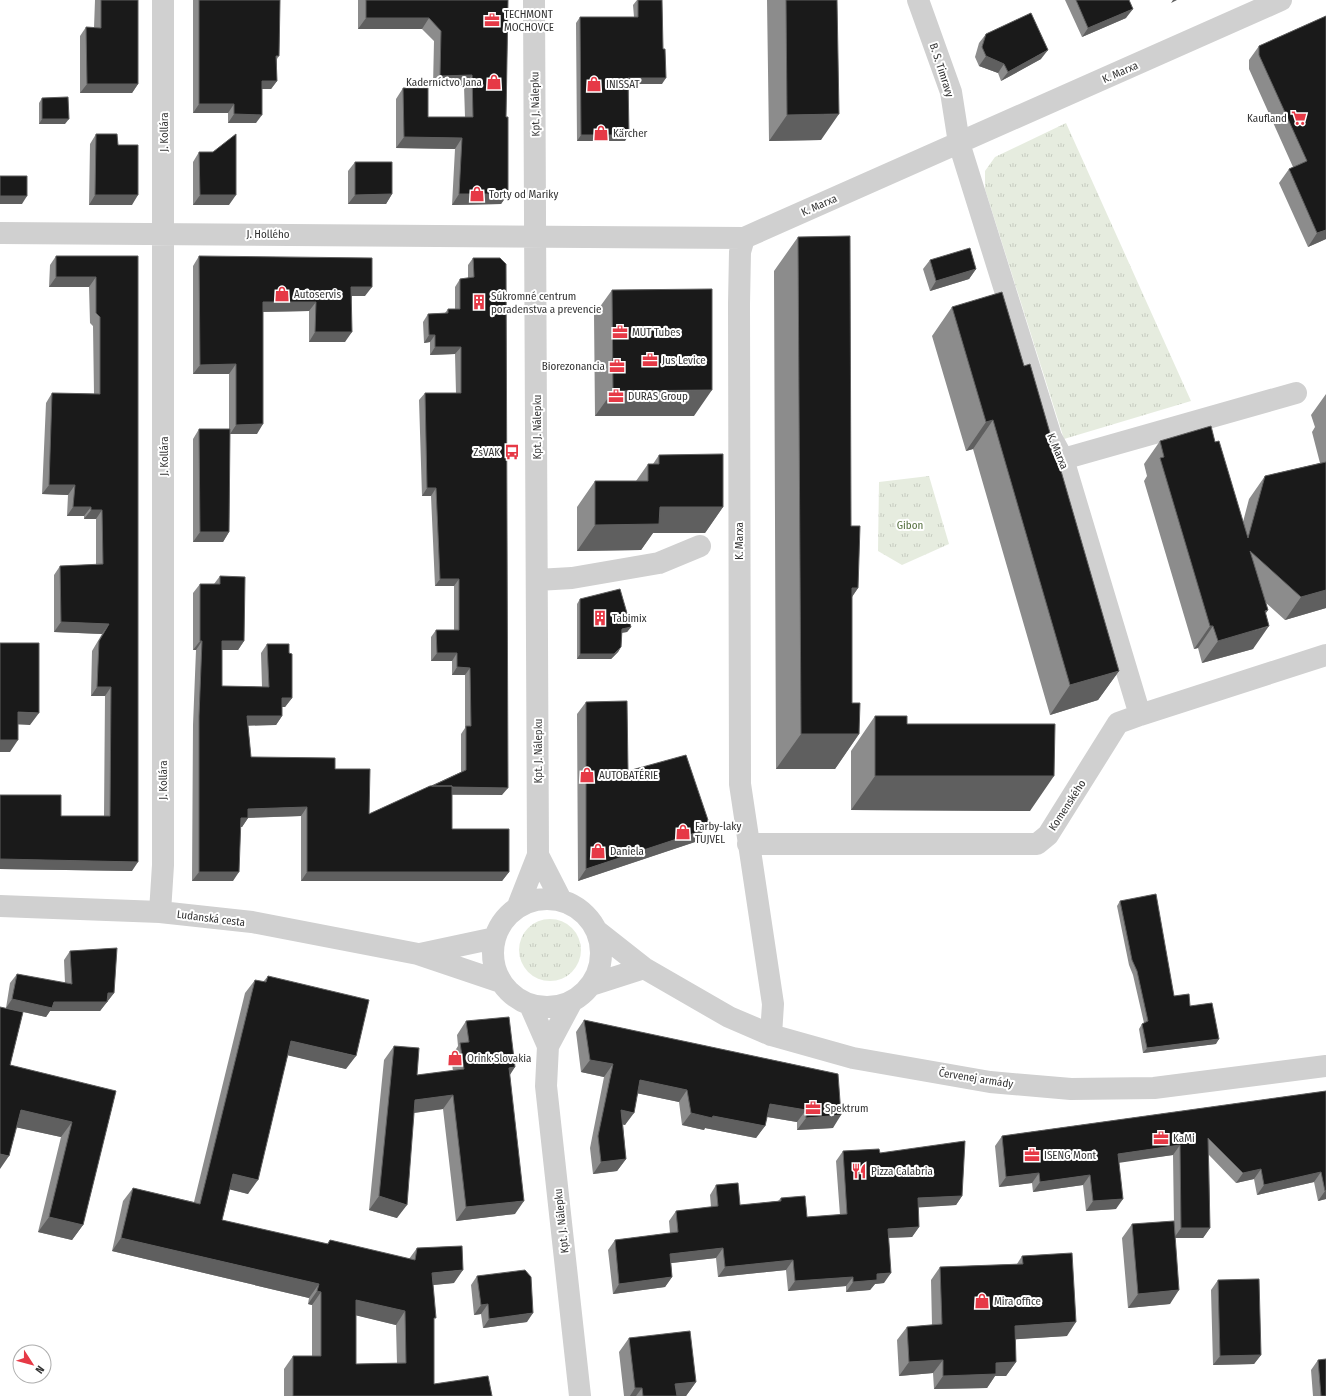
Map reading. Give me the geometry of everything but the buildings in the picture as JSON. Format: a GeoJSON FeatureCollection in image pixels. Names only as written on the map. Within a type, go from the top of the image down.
{"type":"FeatureCollection","features":[{"type":"Feature","properties":{"kind":"street","name":"J. Kollára"},"geometry":{"type":"LineString","coordinates":[[160,912],[163,865],[163,0]]}},
{"type":"Feature","properties":{"kind":"street","name":"Kpt. J. Nálepku"},"geometry":{"type":"LineString","coordinates":[[518,906],[538,855],[534,0]]}},
{"type":"Feature","properties":{"kind":"street","name":"B. S. Timravy"},"geometry":{"type":"LineString","coordinates":[[918,0],[951,92],[959,143]]}},
{"type":"Feature","properties":{"kind":"street","name":"K. Marxa"},"geometry":{"type":"LineString","coordinates":[[536,236],[744,238],[1281,0]]}},
{"type":"Feature","properties":{"kind":"street","name":"K. Marxa"},"geometry":{"type":"LineString","coordinates":[[959,143],[1051,437],[1063,459],[1140,715]]}},
{"type":"Feature","properties":{"kind":"street","name":"J. Hollého"},"geometry":{"type":"LineString","coordinates":[[0,233],[536,236]]}},
{"type":"Feature","properties":{"kind":"street","name":"K. Marxa"},"geometry":{"type":"LineString","coordinates":[[744,238],[740,252],[739,304],[740,780],[748,844],[773,1004],[771,1035]]}},
{"type":"Feature","properties":{"kind":"street"},"geometry":{"type":"LineString","coordinates":[[1063,459],[1296,393]]}},
{"type":"Feature","properties":{"kind":"street"},"geometry":{"type":"LineString","coordinates":[[537,580],[572,578],[659,563],[700,546]]}},
{"type":"Feature","properties":{"kind":"street","name":"Komenského"},"geometry":{"type":"LineString","coordinates":[[748,844],[1037,844],[1047,837],[1052,830],[1118,723],[1326,655]]}},
{"type":"Feature","properties":{"kind":"street","name":"Kpt. J. Nálepku"},"geometry":{"type":"LineString","coordinates":[[538,855],[561,900]]}},
{"type":"Feature","properties":{"kind":"street"},"geometry":{"type":"LineString","coordinates":[[539,899],[561,900],[580,909],[590,919],[597,931],[600,940],[601,959],[598,973],[590,985],[572,1001],[547,1008],[530,1005],[514,996],[501,982],[493,961],[495,938],[503,920],[518,906],[539,899]]}},
{"type":"Feature","properties":{"kind":"street","name":"Ludanská cesta"},"geometry":{"type":"LineString","coordinates":[[0,906],[160,912],[252,922],[418,954],[501,982]]}},
{"type":"Feature","properties":{"kind":"street","name":"Červenej armády"},"geometry":{"type":"LineString","coordinates":[[597,931],[644,968],[729,1017],[771,1035],[853,1058],[975,1080],[1071,1089],[1154,1088],[1326,1066]]}},
{"type":"Feature","properties":{"kind":"street","name":"Ludanská cesta"},"geometry":{"type":"LineString","coordinates":[[418,954],[495,938]]}},
{"type":"Feature","properties":{"kind":"street"},"geometry":{"type":"LineString","coordinates":[[590,985],[644,968]]}},
{"type":"Feature","properties":{"kind":"street","name":"Kpt. J. Nálepku"},"geometry":{"type":"LineString","coordinates":[[572,1001],[548,1046],[546,1086],[580,1396]]}},
{"type":"Feature","properties":{"kind":"street","name":"Kpt. J. Nálepku"},"geometry":{"type":"LineString","coordinates":[[530,1005],[548,1046]]}},
{"type":"Feature","properties":{"kind":"green space"},"geometry":{"type":"Polygon","coordinates":[[[1066,123],[1191,401],[1064,439],[985,189],[985,171],[995,157],[1066,123]]]}},
{"type":"Feature","properties":{"kind":"green space","name":"Gibon"},"geometry":{"type":"Polygon","coordinates":[[[929,476],[949,544],[902,565],[878,551],[879,482],[929,476]]]}},
{"type":"Feature","properties":{"kind":"green space"},"geometry":{"type":"Polygon","coordinates":[[[550,919],[567,924],[572,928],[576,933],[581,950],[576,967],[572,972],[567,976],[550,981],[533,976],[528,972],[524,967],[519,950],[524,933],[528,928],[533,924],[550,919]]]}},
{"type":"Feature","properties":{"kind":"place","name":"TECHMONT MOCHOVCE"},"geometry":{"type":"Point","coordinates":[492,20]}},
{"type":"Feature","properties":{"kind":"place","name":"Kaderníctvo Jana"},"geometry":{"type":"Point","coordinates":[494,82]}},
{"type":"Feature","properties":{"kind":"place","name":"INISSAT"},"geometry":{"type":"Point","coordinates":[594,84]}},
{"type":"Feature","properties":{"kind":"place","name":"Kaufland"},"geometry":{"type":"Point","coordinates":[1299,118]}},
{"type":"Feature","properties":{"kind":"place","name":"Kärcher"},"geometry":{"type":"Point","coordinates":[601,133]}},
{"type":"Feature","properties":{"kind":"place","name":"Torty od Mariky"},"geometry":{"type":"Point","coordinates":[477,194]}},
{"type":"Feature","properties":{"kind":"place","name":"Autoservis"},"geometry":{"type":"Point","coordinates":[282,294]}},
{"type":"Feature","properties":{"kind":"place","name":"Súkromné centrum poradenstva a prevencie"},"geometry":{"type":"Point","coordinates":[479,302]}},
{"type":"Feature","properties":{"kind":"place","name":"MUT Tubes"},"geometry":{"type":"Point","coordinates":[620,332]}},
{"type":"Feature","properties":{"kind":"place","name":"Jus Levice"},"geometry":{"type":"Point","coordinates":[650,360]}},
{"type":"Feature","properties":{"kind":"place","name":"Biorezonancia"},"geometry":{"type":"Point","coordinates":[617,366]}},
{"type":"Feature","properties":{"kind":"place","name":"DURAS Group"},"geometry":{"type":"Point","coordinates":[616,396]}},
{"type":"Feature","properties":{"kind":"place","name":"ZsVAK"},"geometry":{"type":"Point","coordinates":[512,452]}},
{"type":"Feature","properties":{"kind":"place","name":"Tabimix"},"geometry":{"type":"Point","coordinates":[600,618]}},
{"type":"Feature","properties":{"kind":"place","name":"AUTOBATÉRIE"},"geometry":{"type":"Point","coordinates":[587,775]}},
{"type":"Feature","properties":{"kind":"place","name":"Farby-laky TUJVEL"},"geometry":{"type":"Point","coordinates":[683,832]}},
{"type":"Feature","properties":{"kind":"place","name":"Daniela"},"geometry":{"type":"Point","coordinates":[598,851]}},
{"type":"Feature","properties":{"kind":"place","name":"Orink Slovakia"},"geometry":{"type":"Point","coordinates":[455,1058]}},
{"type":"Feature","properties":{"kind":"place","name":"Spektrum"},"geometry":{"type":"Point","coordinates":[813,1108]}},
{"type":"Feature","properties":{"kind":"place","name":"KaMi"},"geometry":{"type":"Point","coordinates":[1161,1138]}},
{"type":"Feature","properties":{"kind":"place","name":"ISENG Mont"},"geometry":{"type":"Point","coordinates":[1032,1155]}},
{"type":"Feature","properties":{"kind":"place","name":"Pizza Calabria"},"geometry":{"type":"Point","coordinates":[859,1171]}},
{"type":"Feature","properties":{"kind":"place","name":"Mira office"},"geometry":{"type":"Point","coordinates":[982,1301]}}]}
